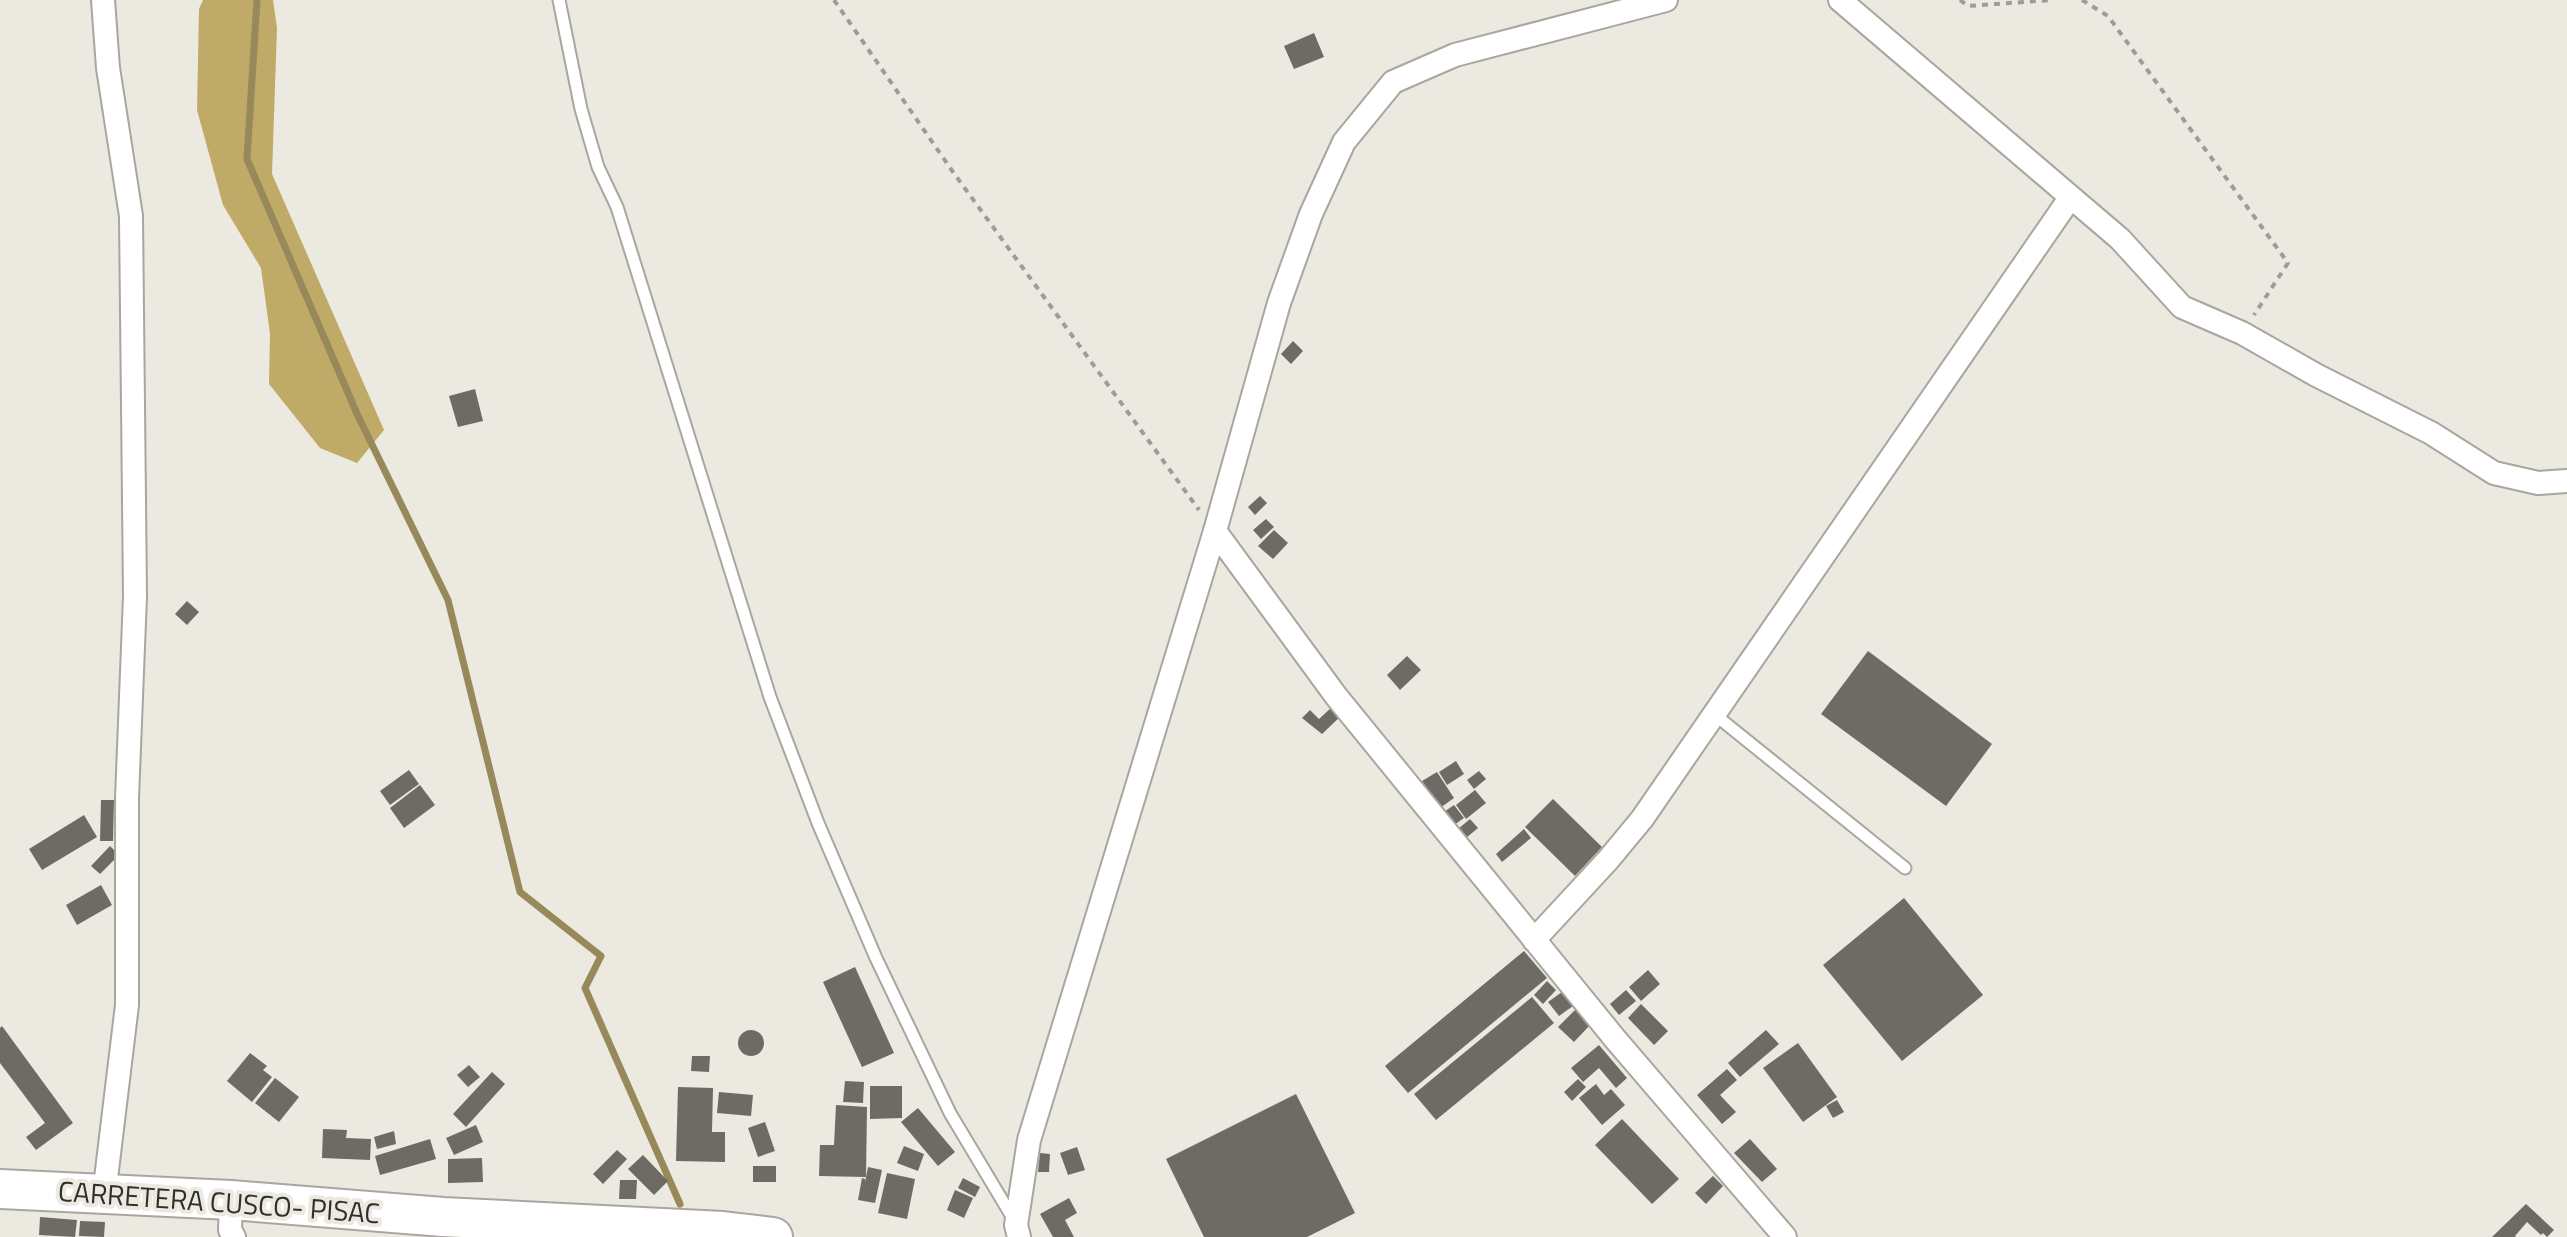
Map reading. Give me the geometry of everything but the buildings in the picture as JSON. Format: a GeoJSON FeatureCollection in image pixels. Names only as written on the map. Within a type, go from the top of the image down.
{"type":"FeatureCollection","features":[{"type":"Feature","properties":{"kind":"highway","name":"CARRETERA CUSCO- PISAC"},"geometry":{"type":"LineString","coordinates":[[0,1189],[104,1195],[233,1219],[434,1227],[723,1231],[773,1237]]}},
{"type":"Feature","properties":{"kind":"street"},"geometry":{"type":"LineString","coordinates":[[103,0],[108,68],[131,216],[135,596],[127,798],[127,1005],[104,1195]]}},
{"type":"Feature","properties":{"kind":"street"},"geometry":{"type":"LineString","coordinates":[[1018,1231],[1029,1140],[1215,531],[1279,303],[1311,214],[1344,142],[1393,82],[1455,55],[1666,0]]}},
{"type":"Feature","properties":{"kind":"street"},"geometry":{"type":"LineString","coordinates":[[1840,0],[2120,239],[2182,307],[2242,333],[2431,433],[2494,473],[2538,483],[2567,481]]}},
{"type":"Feature","properties":{"kind":"street"},"geometry":{"type":"LineString","coordinates":[[1534,940],[1642,819],[2070,198]]}},
{"type":"Feature","properties":{"kind":"street"},"geometry":{"type":"LineString","coordinates":[[1215,531],[1336,696],[1616,1040],[1785,1237]]}},
{"type":"Feature","properties":{"kind":"lane"},"geometry":{"type":"LineString","coordinates":[[559,0],[581,109],[598,167],[617,207],[770,697],[818,823],[876,958],[950,1113],[1018,1231]]}},
{"type":"Feature","properties":{"kind":"lane"},"geometry":{"type":"LineString","coordinates":[[1714,714],[1905,868]]}},
{"type":"Feature","properties":{"kind":"path"},"geometry":{"type":"LineString","coordinates":[[834,0],[953,172],[1215,531]]}},
{"type":"Feature","properties":{"kind":"path"},"geometry":{"type":"LineString","coordinates":[[1960,0],[1968,6],[2051,0]]}},
{"type":"Feature","properties":{"kind":"path"},"geometry":{"type":"LineString","coordinates":[[2082,0],[2108,16],[2288,263],[2242,333]]}},
{"type":"Feature","properties":{"kind":"shaded area"},"geometry":{"type":"Polygon","coordinates":[[[203,0],[273,0],[277,28],[272,174],[384,430],[357,463],[320,448],[269,384],[270,334],[261,268],[223,205],[197,110],[199,9],[203,0]]]}},
{"type":"Feature","properties":{"kind":"waterway"},"geometry":{"type":"LineString","coordinates":[[257,0],[247,159],[358,416],[448,600],[520,892],[601,956],[585,988],[680,1204]]}}]}
